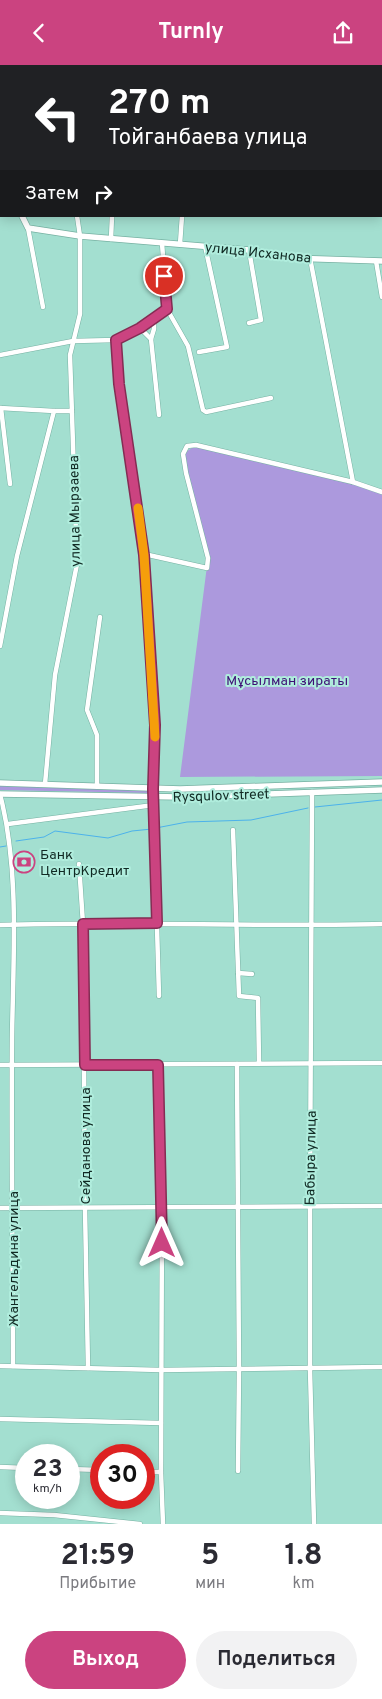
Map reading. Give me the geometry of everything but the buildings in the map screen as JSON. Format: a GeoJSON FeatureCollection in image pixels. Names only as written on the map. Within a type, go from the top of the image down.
{"type":"FeatureCollection","features":[{"type":"Feature","properties":{"kind":"main road"},"geometry":{"type":"LineString","coordinates":[[22,217],[28,228]]}},
{"type":"Feature","properties":{"kind":"main road","name":"улица Исханова"},"geometry":{"type":"LineString","coordinates":[[28,228],[80,237],[249,249],[290,257],[379,261]]}},
{"type":"Feature","properties":{"kind":"main road"},"geometry":{"type":"LineString","coordinates":[[0,783],[180,789],[382,782]]}},
{"type":"Feature","properties":{"kind":"main road","name":"Rysqulov street"},"geometry":{"type":"LineString","coordinates":[[0,794],[154,797],[382,790]]}},
{"type":"Feature","properties":{"kind":"street","name":"улица Мырзаева"},"geometry":{"type":"LineString","coordinates":[[45,784],[56,675],[76,564],[70,355],[80,314],[80,237],[77,217]]}},
{"type":"Feature","properties":{"kind":"street"},"geometry":{"type":"LineString","coordinates":[[111,239],[112,217]]}},
{"type":"Feature","properties":{"kind":"street"},"geometry":{"type":"LineString","coordinates":[[180,244],[182,217]]}},
{"type":"Feature","properties":{"kind":"street"},"geometry":{"type":"LineString","coordinates":[[28,228],[43,307]]}},
{"type":"Feature","properties":{"kind":"street"},"geometry":{"type":"LineString","coordinates":[[162,243],[167,309],[188,346],[203,410],[206,412],[271,398]]}},
{"type":"Feature","properties":{"kind":"street"},"geometry":{"type":"LineString","coordinates":[[199,352],[227,347],[205,246]]}},
{"type":"Feature","properties":{"kind":"street"},"geometry":{"type":"LineString","coordinates":[[249,249],[260,320],[249,323]]}},
{"type":"Feature","properties":{"kind":"street"},"geometry":{"type":"LineString","coordinates":[[310,258],[353,482]]}},
{"type":"Feature","properties":{"kind":"street"},"geometry":{"type":"LineString","coordinates":[[379,261],[382,297]]}},
{"type":"Feature","properties":{"kind":"street"},"geometry":{"type":"LineString","coordinates":[[0,355],[73,341],[116,340],[140,328],[167,309]]}},
{"type":"Feature","properties":{"kind":"street"},"geometry":{"type":"LineString","coordinates":[[154,318],[154,329],[150,339],[160,415]]}},
{"type":"Feature","properties":{"kind":"street"},"geometry":{"type":"LineString","coordinates":[[140,328],[150,339]]}},
{"type":"Feature","properties":{"kind":"street"},"geometry":{"type":"LineString","coordinates":[[116,340],[119,384],[144,555],[155,725],[153,789],[159,996]]}},
{"type":"Feature","properties":{"kind":"street"},"geometry":{"type":"LineString","coordinates":[[10,484],[0,408],[72,411]]}},
{"type":"Feature","properties":{"kind":"street"},"geometry":{"type":"LineString","coordinates":[[0,646],[16,556],[54,411]]}},
{"type":"Feature","properties":{"kind":"street"},"geometry":{"type":"LineString","coordinates":[[144,555],[207,568],[208,558],[186,473],[183,454],[187,446],[196,445],[353,482],[382,492]]}},
{"type":"Feature","properties":{"kind":"street"},"geometry":{"type":"LineString","coordinates":[[97,787],[98,735],[87,710],[100,617]]}},
{"type":"Feature","properties":{"kind":"street","name":"Бабыра улица"},"geometry":{"type":"LineString","coordinates":[[312,792],[310,1369],[314,1524]]}},
{"type":"Feature","properties":{"kind":"street","name":"Жангельдина улица"},"geometry":{"type":"LineString","coordinates":[[0,794],[8,824],[11,848],[13,924],[13,1366]]}},
{"type":"Feature","properties":{"kind":"street"},"geometry":{"type":"LineString","coordinates":[[8,824],[154,805]]}},
{"type":"Feature","properties":{"kind":"street"},"geometry":{"type":"LineString","coordinates":[[233,831],[239,996],[258,998],[259,1063]]}},
{"type":"Feature","properties":{"kind":"street","name":"Сейданова улица"},"geometry":{"type":"LineString","coordinates":[[79,864],[83,924],[88,1368]]}},
{"type":"Feature","properties":{"kind":"street"},"geometry":{"type":"LineString","coordinates":[[0,925],[157,923],[311,926],[382,924]]}},
{"type":"Feature","properties":{"kind":"street"},"geometry":{"type":"LineString","coordinates":[[238,973],[252,974]]}},
{"type":"Feature","properties":{"kind":"street"},"geometry":{"type":"LineString","coordinates":[[0,1065],[382,1063]]}},
{"type":"Feature","properties":{"kind":"street"},"geometry":{"type":"LineString","coordinates":[[237,1064],[238,1471]]}},
{"type":"Feature","properties":{"kind":"street"},"geometry":{"type":"LineString","coordinates":[[158,1065],[162,1207],[161,1472],[163,1524]]}},
{"type":"Feature","properties":{"kind":"street"},"geometry":{"type":"LineString","coordinates":[[0,1208],[382,1206]]}},
{"type":"Feature","properties":{"kind":"street"},"geometry":{"type":"LineString","coordinates":[[0,1365],[161,1370],[382,1367]]}},
{"type":"Feature","properties":{"kind":"street"},"geometry":{"type":"LineString","coordinates":[[0,1419],[161,1423]]}},
{"type":"Feature","properties":{"kind":"street"},"geometry":{"type":"LineString","coordinates":[[0,1467],[15,1468]]}},
{"type":"Feature","properties":{"kind":"street"},"geometry":{"type":"LineString","coordinates":[[155,1472],[161,1472]]}},
{"type":"Feature","properties":{"kind":"street"},"geometry":{"type":"LineString","coordinates":[[0,1513],[54,1515],[140,1524]]}},
{"type":"Feature","properties":{"kind":"green space","name":"Мұсылман зираты"},"geometry":{"type":"Polygon","coordinates":[[[196,445],[353,482],[382,492],[382,776],[180,777],[208,558],[183,454],[196,445]]]}},
{"type":"Feature","properties":{"kind":"green space"},"geometry":{"type":"Polygon","coordinates":[[[0,786],[150,790],[149,793],[0,790],[0,786]]]}},
{"type":"Feature","properties":{"kind":"waterway"},"geometry":{"type":"LineString","coordinates":[[315,807],[382,800]]}},
{"type":"Feature","properties":{"kind":"waterway"},"geometry":{"type":"LineString","coordinates":[[156,828],[187,822],[251,820],[308,808]]}},
{"type":"Feature","properties":{"kind":"waterway"},"geometry":{"type":"LineString","coordinates":[[16,841],[44,837],[55,831],[108,838],[132,831],[152,829]]}},
{"type":"Feature","properties":{"kind":"waterway"},"geometry":{"type":"LineString","coordinates":[[0,847],[6,846]]}},
{"type":"Feature","properties":{"kind":"slow traffic"},"geometry":{"type":"LineString","coordinates":[[138,508],[144,548],[155,737]]}},
{"type":"Feature","properties":{"kind":"place","name":"Банк ЦентрКредит"},"geometry":{"type":"Point","coordinates":[24,862]}},
{"type":"Feature","properties":{"kind":"route"},"geometry":{"type":"LineString","coordinates":[[162,1243],[158,1065],[85,1065],[83,924],[157,923],[153,789],[155,725],[144,548],[119,384],[116,340],[140,328],[167,309],[164,276]]}}]}
